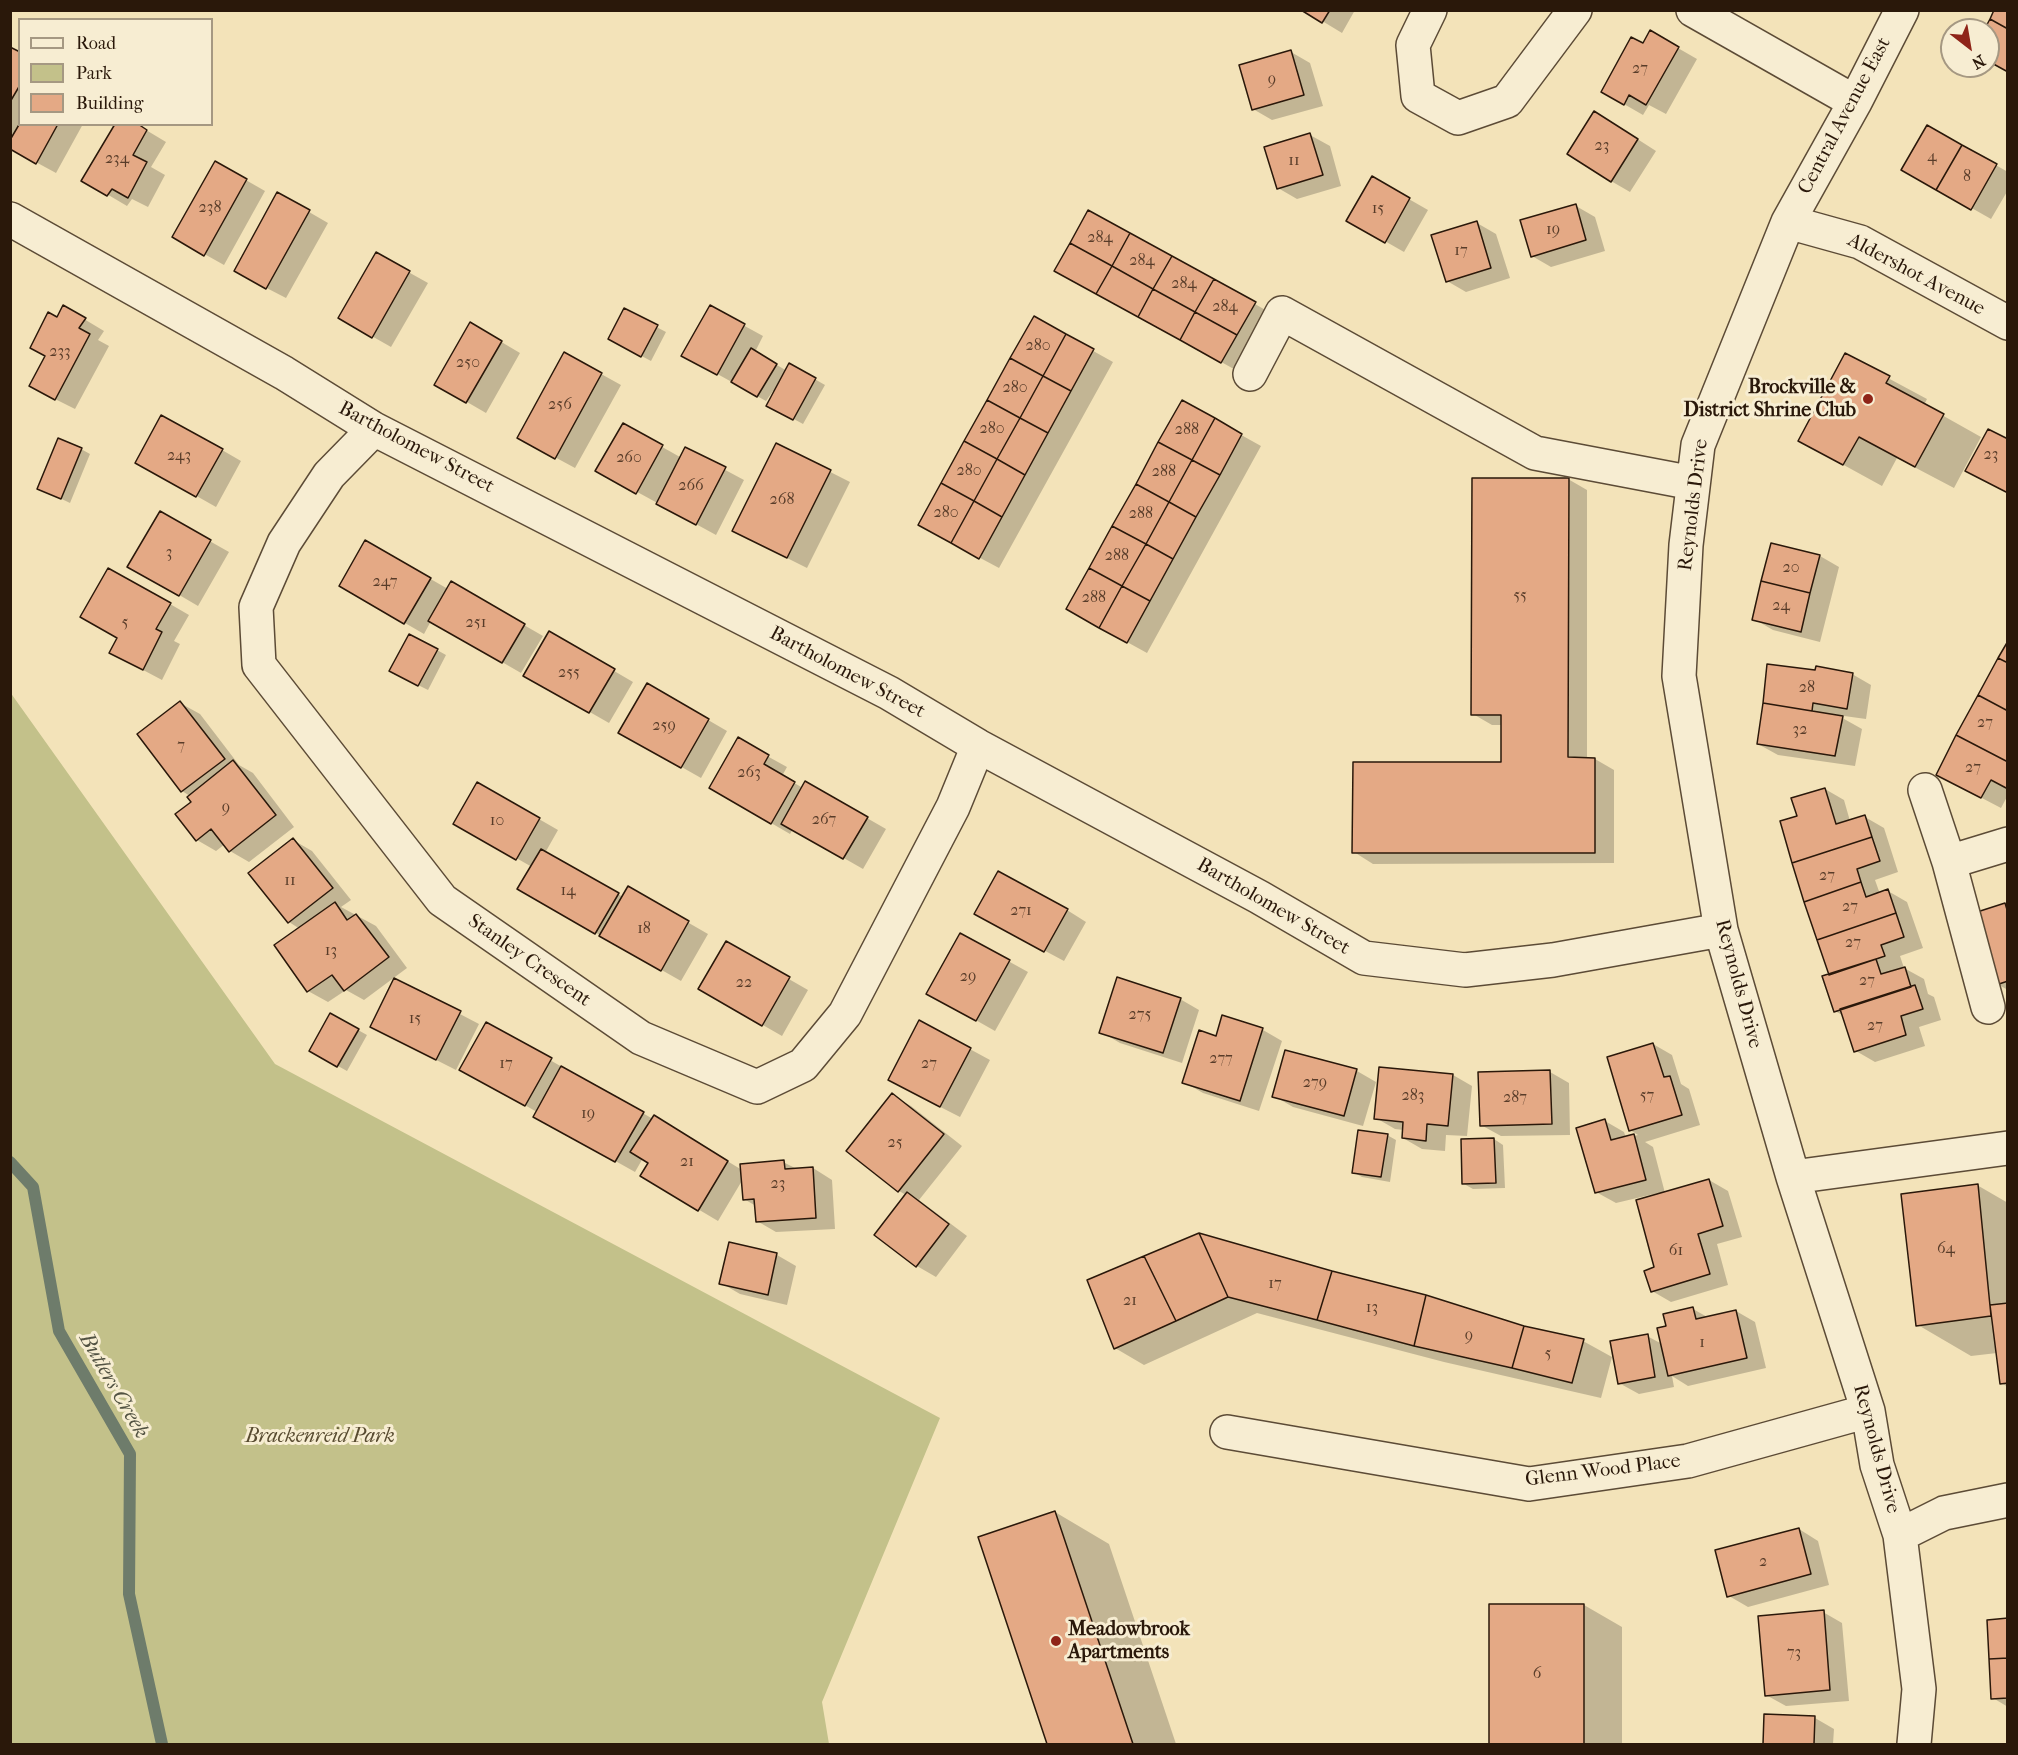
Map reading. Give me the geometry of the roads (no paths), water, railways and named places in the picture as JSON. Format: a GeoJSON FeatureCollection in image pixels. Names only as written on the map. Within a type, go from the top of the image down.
{"type":"FeatureCollection","features":[{"type":"Feature","properties":{"kind":"street"},"geometry":{"type":"LineString","coordinates":[[1430,10],[1413,45],[1418,96],[1458,118],[1507,101],[1575,10]]}},
{"type":"Feature","properties":{"kind":"street"},"geometry":{"type":"LineString","coordinates":[[1693,10],[1855,102]]}},
{"type":"Feature","properties":{"kind":"street","name":"Central Avenue East"},"geometry":{"type":"LineString","coordinates":[[1788,222],[1855,102],[1902,10]]}},
{"type":"Feature","properties":{"kind":"street","name":"Bartholomew Street"},"geometry":{"type":"LineString","coordinates":[[10,219],[284,373],[374,429],[889,693],[978,746],[1259,897],[1364,958],[1466,970],[1553,960],[1721,930]]}},
{"type":"Feature","properties":{"kind":"street","name":"Aldershot Avenue"},"geometry":{"type":"LineString","coordinates":[[1788,222],[1860,242],[2007,323]]}},
{"type":"Feature","properties":{"kind":"street","name":"Reynolds Drive"},"geometry":{"type":"LineString","coordinates":[[1788,222],[1698,444],[1686,545],[1679,676],[1721,930],[1794,1177],[1868,1411],[1877,1465],[1900,1535],[1919,1689],[1914,1744]]}},
{"type":"Feature","properties":{"kind":"street"},"geometry":{"type":"LineString","coordinates":[[1250,374],[1282,313],[1535,453],[1693,483]]}},
{"type":"Feature","properties":{"kind":"street","name":"Stanley Crescent"},"geometry":{"type":"LineString","coordinates":[[374,429],[329,475],[284,543],[256,607],[259,665],[442,900],[640,1038],[757,1087],[803,1065],[845,1014],[952,807],[978,746]]}},
{"type":"Feature","properties":{"kind":"street"},"geometry":{"type":"LineString","coordinates":[[1925,790],[1949,862],[1988,1006]]}},
{"type":"Feature","properties":{"kind":"street"},"geometry":{"type":"LineString","coordinates":[[1949,862],[2007,844]]}},
{"type":"Feature","properties":{"kind":"street"},"geometry":{"type":"LineString","coordinates":[[1794,1177],[2007,1148]]}},
{"type":"Feature","properties":{"kind":"street","name":"Glenn Wood Place"},"geometry":{"type":"LineString","coordinates":[[1227,1432],[1529,1484],[1688,1461],[1868,1411]]}},
{"type":"Feature","properties":{"kind":"street"},"geometry":{"type":"LineString","coordinates":[[1900,1535],[1944,1513],[2007,1500]]}},
{"type":"Feature","properties":{"kind":"waterway","name":"Butlers Creek"},"geometry":{"type":"LineString","coordinates":[[10,1162],[33,1187],[59,1331],[130,1454],[129,1594],[162,1744]]}},
{"type":"Feature","properties":{"kind":"place","name":"Brockville & District Shrine Club"},"geometry":{"type":"Point","coordinates":[1868,399]}},
{"type":"Feature","properties":{"kind":"place","name":"Meadowbrook Apartments"},"geometry":{"type":"Point","coordinates":[1056,1641]}},
{"type":"Feature","properties":{"kind":"park label","name":"Brackenreid Park"},"geometry":{"type":"Point","coordinates":[320,1437]}}]}
